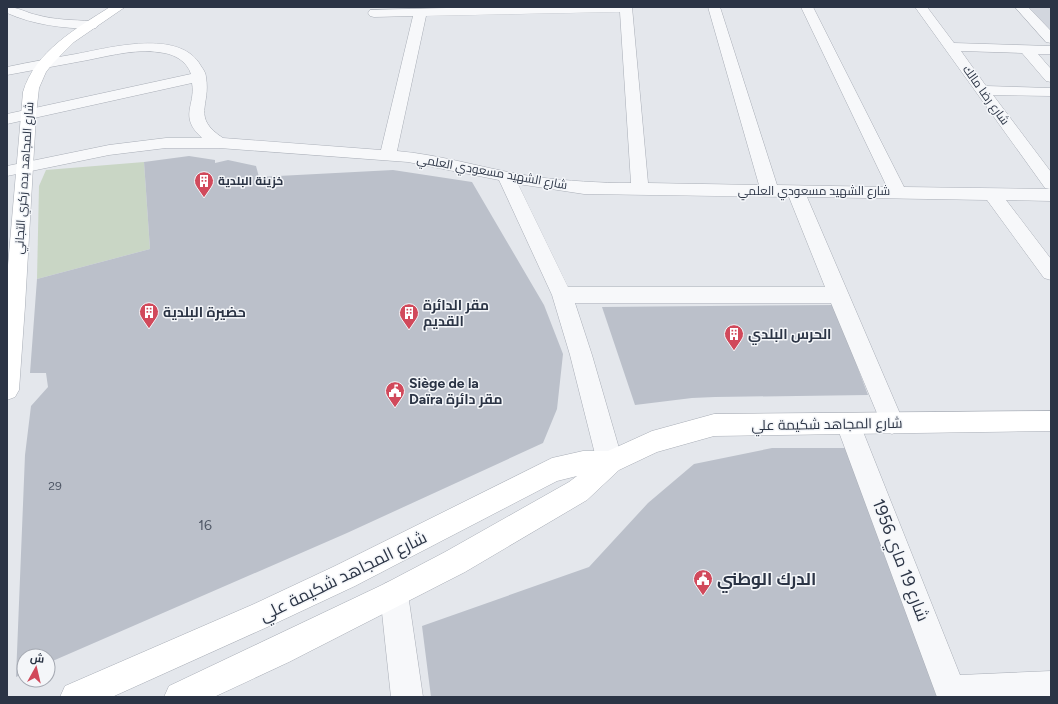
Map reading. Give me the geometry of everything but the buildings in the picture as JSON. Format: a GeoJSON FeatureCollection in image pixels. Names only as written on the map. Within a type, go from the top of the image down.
{"type":"FeatureCollection","features":[{"type":"Feature","properties":{"kind":"main road","name":"شارع المجاهد بده زكري التجاني"},"geometry":{"type":"LineString","coordinates":[[7,390],[15,306],[15,169],[28,115],[33,85],[45,63],[68,42],[119,7]]}},
{"type":"Feature","properties":{"kind":"main road","name":"شارع المجاهد شكيمة علي"},"geometry":{"type":"LineString","coordinates":[[180,697],[394,594],[461,558],[578,491],[592,480],[610,462],[652,442],[714,425],[1051,421]]}},
{"type":"Feature","properties":{"kind":"main road","name":"شارع المجاهد شكيمة علي"},"geometry":{"type":"LineString","coordinates":[[76,697],[264,614],[345,576],[482,508],[552,470],[583,463],[610,462]]}},
{"type":"Feature","properties":{"kind":"street"},"geometry":{"type":"LineString","coordinates":[[7,7],[8,9],[17,13],[59,24],[91,25]]}},
{"type":"Feature","properties":{"kind":"street"},"geometry":{"type":"LineString","coordinates":[[377,7],[374,13],[626,7],[640,189]]}},
{"type":"Feature","properties":{"kind":"street"},"geometry":{"type":"LineString","coordinates":[[714,7],[770,191]]}},
{"type":"Feature","properties":{"kind":"street"},"geometry":{"type":"LineString","coordinates":[[807,7],[898,192]]}},
{"type":"Feature","properties":{"kind":"street","name":"شارع رضا مالك"},"geometry":{"type":"LineString","coordinates":[[922,7],[1051,184]]}},
{"type":"Feature","properties":{"kind":"street"},"geometry":{"type":"LineString","coordinates":[[1021,7],[1051,39]]}},
{"type":"Feature","properties":{"kind":"street"},"geometry":{"type":"LineString","coordinates":[[388,156],[420,12]]}},
{"type":"Feature","properties":{"kind":"street"},"geometry":{"type":"LineString","coordinates":[[7,21],[30,17]]}},
{"type":"Feature","properties":{"kind":"street"},"geometry":{"type":"LineString","coordinates":[[7,70],[129,48],[158,47],[181,53],[195,68],[198,77],[200,86],[196,113],[197,120],[204,133],[220,143]]}},
{"type":"Feature","properties":{"kind":"street"},"geometry":{"type":"LineString","coordinates":[[951,47],[1051,50]]}},
{"type":"Feature","properties":{"kind":"street"},"geometry":{"type":"LineString","coordinates":[[1026,49],[1051,78]]}},
{"type":"Feature","properties":{"kind":"street"},"geometry":{"type":"LineString","coordinates":[[7,119],[198,77]]}},
{"type":"Feature","properties":{"kind":"street"},"geometry":{"type":"LineString","coordinates":[[982,90],[1051,92]]}},
{"type":"Feature","properties":{"kind":"street","name":"شارع الشهيد مسعودي العلمي"},"geometry":{"type":"LineString","coordinates":[[15,169],[79,155],[137,146],[179,143],[220,143],[388,156],[444,163],[506,177],[565,186],[609,189],[1051,195]]}},
{"type":"Feature","properties":{"kind":"street"},"geometry":{"type":"LineString","coordinates":[[506,177],[562,295],[581,354],[610,462]]}},
{"type":"Feature","properties":{"kind":"street"},"geometry":{"type":"LineString","coordinates":[[796,191],[892,423]]}},
{"type":"Feature","properties":{"kind":"street"},"geometry":{"type":"LineString","coordinates":[[992,194],[1051,273]]}},
{"type":"Feature","properties":{"kind":"street"},"geometry":{"type":"LineString","coordinates":[[562,295],[838,295]]}},
{"type":"Feature","properties":{"kind":"street","name":"شارع 19 ماي 1956"},"geometry":{"type":"LineString","coordinates":[[848,424],[952,694]]}},
{"type":"Feature","properties":{"kind":"street"},"geometry":{"type":"LineString","coordinates":[[394,594],[407,697]]}},
{"type":"Feature","properties":{"kind":"street"},"geometry":{"type":"LineString","coordinates":[[952,694],[1051,687]]}},
{"type":"Feature","properties":{"kind":"shaded area"},"geometry":{"type":"Polygon","coordinates":[[[1028,7],[1051,8],[1051,31],[1028,7]]]}},
{"type":"Feature","properties":{"kind":"green space"},"geometry":{"type":"Polygon","coordinates":[[[144,162],[150,249],[37,279],[39,186],[46,170],[144,162]]]}},
{"type":"Feature","properties":{"kind":"place","name":"خزينة البلدية"},"geometry":{"type":"Point","coordinates":[204,198]}},
{"type":"Feature","properties":{"kind":"place","name":"حضيرة البلدية"},"geometry":{"type":"Point","coordinates":[149,329]}},
{"type":"Feature","properties":{"kind":"place","name":"مقر الدائرة القديم"},"geometry":{"type":"Point","coordinates":[409,330]}},
{"type":"Feature","properties":{"kind":"place","name":"الحرس البلدي"},"geometry":{"type":"Point","coordinates":[734,351]}},
{"type":"Feature","properties":{"kind":"place","name":"Siège de la Daïra مقر دائرة"},"geometry":{"type":"Point","coordinates":[395,408]}},
{"type":"Feature","properties":{"kind":"place","name":"الدرك الوطني"},"geometry":{"type":"Point","coordinates":[703,596]}}]}
